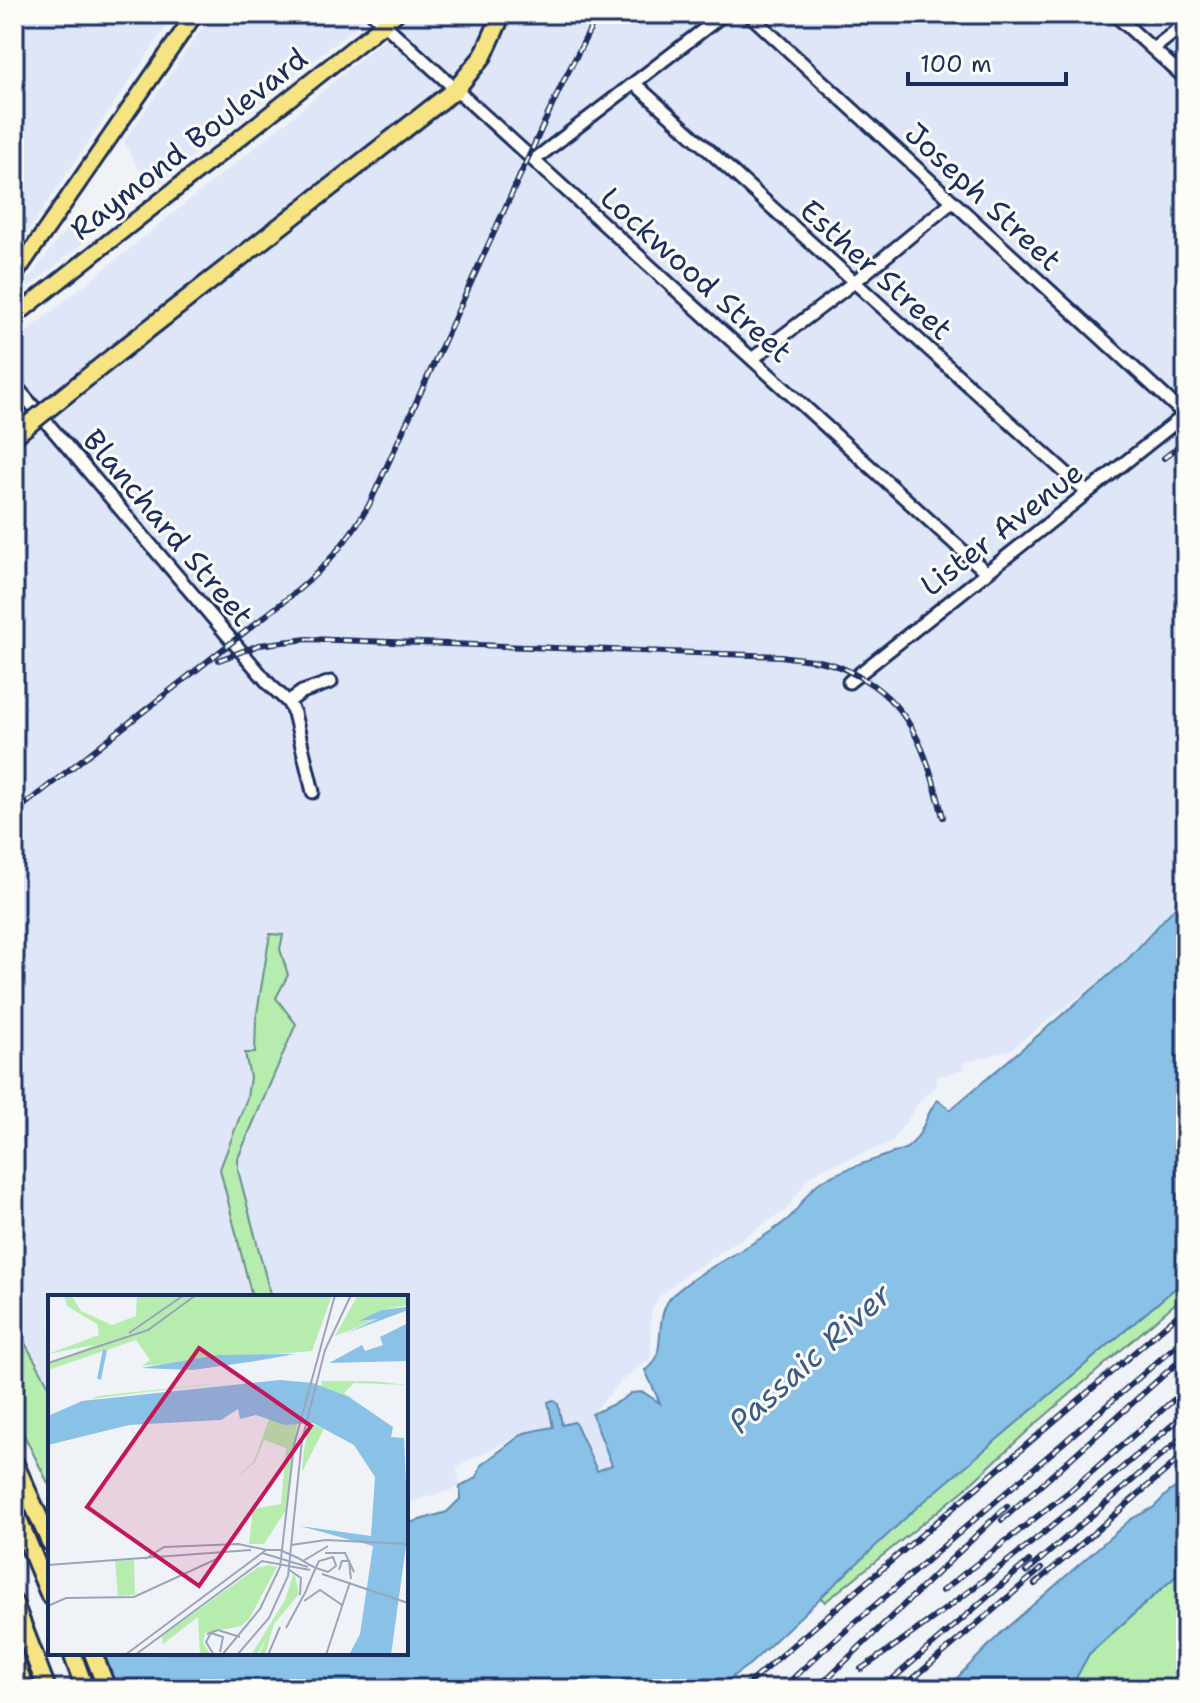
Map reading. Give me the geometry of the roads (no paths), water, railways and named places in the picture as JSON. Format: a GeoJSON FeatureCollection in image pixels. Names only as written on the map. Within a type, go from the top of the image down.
{"type":"FeatureCollection","features":[{"type":"Feature","properties":{"kind":"highway"},"geometry":{"type":"LineString","coordinates":[[14,436],[456,89],[483,56],[502,14]]}},
{"type":"Feature","properties":{"kind":"highway"},"geometry":{"type":"LineString","coordinates":[[14,1462],[48,1538]]}},
{"type":"Feature","properties":{"kind":"highway"},"geometry":{"type":"LineString","coordinates":[[14,1509],[48,1591]]}},
{"type":"Feature","properties":{"kind":"highway"},"geometry":{"type":"LineString","coordinates":[[14,1603],[47,1689]]}},
{"type":"Feature","properties":{"kind":"highway"},"geometry":{"type":"LineString","coordinates":[[73,1655],[85,1689]]}},
{"type":"Feature","properties":{"kind":"highway"},"geometry":{"type":"LineString","coordinates":[[94,1655],[107,1689]]}},
{"type":"Feature","properties":{"kind":"highway"},"geometry":{"type":"LineString","coordinates":[[14,1658],[25,1689]]}},
{"type":"Feature","properties":{"kind":"main road"},"geometry":{"type":"LineString","coordinates":[[14,276],[195,14]]}},
{"type":"Feature","properties":{"kind":"main road","name":"Raymond Boulevard"},"geometry":{"type":"LineString","coordinates":[[14,317],[385,17]]}},
{"type":"Feature","properties":{"kind":"street"},"geometry":{"type":"LineString","coordinates":[[534,160],[724,14]]}},
{"type":"Feature","properties":{"kind":"street","name":"Joseph Street"},"geometry":{"type":"LineString","coordinates":[[749,14],[1185,415]]}},
{"type":"Feature","properties":{"kind":"street"},"geometry":{"type":"LineString","coordinates":[[1114,14],[1186,79]]}},
{"type":"Feature","properties":{"kind":"street","name":"Lockwood Street"},"geometry":{"type":"LineString","coordinates":[[385,17],[456,89],[986,572]]}},
{"type":"Feature","properties":{"kind":"street"},"geometry":{"type":"LineString","coordinates":[[1153,49],[1186,23]]}},
{"type":"Feature","properties":{"kind":"street","name":"Esther Street"},"geometry":{"type":"LineString","coordinates":[[634,83],[1087,492]]}},
{"type":"Feature","properties":{"kind":"street"},"geometry":{"type":"LineString","coordinates":[[752,359],[853,283],[952,202]]}},
{"type":"Feature","properties":{"kind":"street","name":"Blanchard Street"},"geometry":{"type":"LineString","coordinates":[[14,384],[288,702],[297,723],[313,792]]}},
{"type":"Feature","properties":{"kind":"street","name":"Lister Avenue"},"geometry":{"type":"LineString","coordinates":[[849,682],[1185,415]]}},
{"type":"Feature","properties":{"kind":"street"},"geometry":{"type":"LineString","coordinates":[[288,702],[302,692],[331,682]]}},
{"type":"Feature","properties":{"kind":"water","name":"Passaic River"},"geometry":{"type":"Polygon","coordinates":[[[1186,895],[1186,1279],[915,1509],[750,1664],[715,1689],[62,1689],[102,1655],[408,1655],[408,1523],[447,1512],[460,1499],[460,1487],[477,1477],[481,1465],[524,1433],[553,1427],[548,1402],[554,1400],[558,1404],[562,1425],[574,1422],[577,1426],[597,1471],[612,1465],[592,1414],[631,1393],[643,1392],[660,1403],[645,1370],[657,1357],[663,1314],[674,1294],[788,1219],[820,1182],[849,1168],[907,1148],[918,1136],[938,1100],[950,1110],[1128,959],[1186,895]]]}},
{"type":"Feature","properties":{"kind":"water"},"geometry":{"type":"Polygon","coordinates":[[[1186,1481],[1186,1567],[1089,1654],[1070,1689],[946,1689],[1002,1632],[1131,1519],[1153,1508],[1186,1481]]]}},
{"type":"Feature","properties":{"kind":"railway"},"geometry":{"type":"LineString","coordinates":[[14,813],[297,591],[345,541],[369,505],[562,84],[598,14]]}},
{"type":"Feature","properties":{"kind":"railway"},"geometry":{"type":"LineString","coordinates":[[1164,458],[1186,441]]}},
{"type":"Feature","properties":{"kind":"railway"},"geometry":{"type":"LineString","coordinates":[[219,660],[259,645],[307,639],[781,656],[825,662],[865,680],[897,707],[926,758],[943,817]]}},
{"type":"Feature","properties":{"kind":"railway"},"geometry":{"type":"LineString","coordinates":[[742,1689],[1186,1308]]}},
{"type":"Feature","properties":{"kind":"railway"},"geometry":{"type":"LineString","coordinates":[[782,1689],[1186,1337]]}},
{"type":"Feature","properties":{"kind":"railway"},"geometry":{"type":"LineString","coordinates":[[1002,1520],[1186,1355]]}},
{"type":"Feature","properties":{"kind":"railway"},"geometry":{"type":"LineString","coordinates":[[942,1591],[1071,1490],[1186,1389]]}},
{"type":"Feature","properties":{"kind":"railway"},"geometry":{"type":"LineString","coordinates":[[861,1669],[1027,1546],[1186,1413]]}},
{"type":"Feature","properties":{"kind":"railway"},"geometry":{"type":"LineString","coordinates":[[1026,1572],[1186,1434]]}},
{"type":"Feature","properties":{"kind":"railway"},"geometry":{"type":"LineString","coordinates":[[1035,1584],[1186,1453]]}},
{"type":"Feature","properties":{"kind":"railway"},"geometry":{"type":"LineString","coordinates":[[816,1689],[1007,1506]]}},
{"type":"Feature","properties":{"kind":"railway"},"geometry":{"type":"LineString","coordinates":[[881,1689],[1029,1561]]}},
{"type":"Feature","properties":{"kind":"railway"},"geometry":{"type":"LineString","coordinates":[[901,1689],[1041,1569]]}}]}
